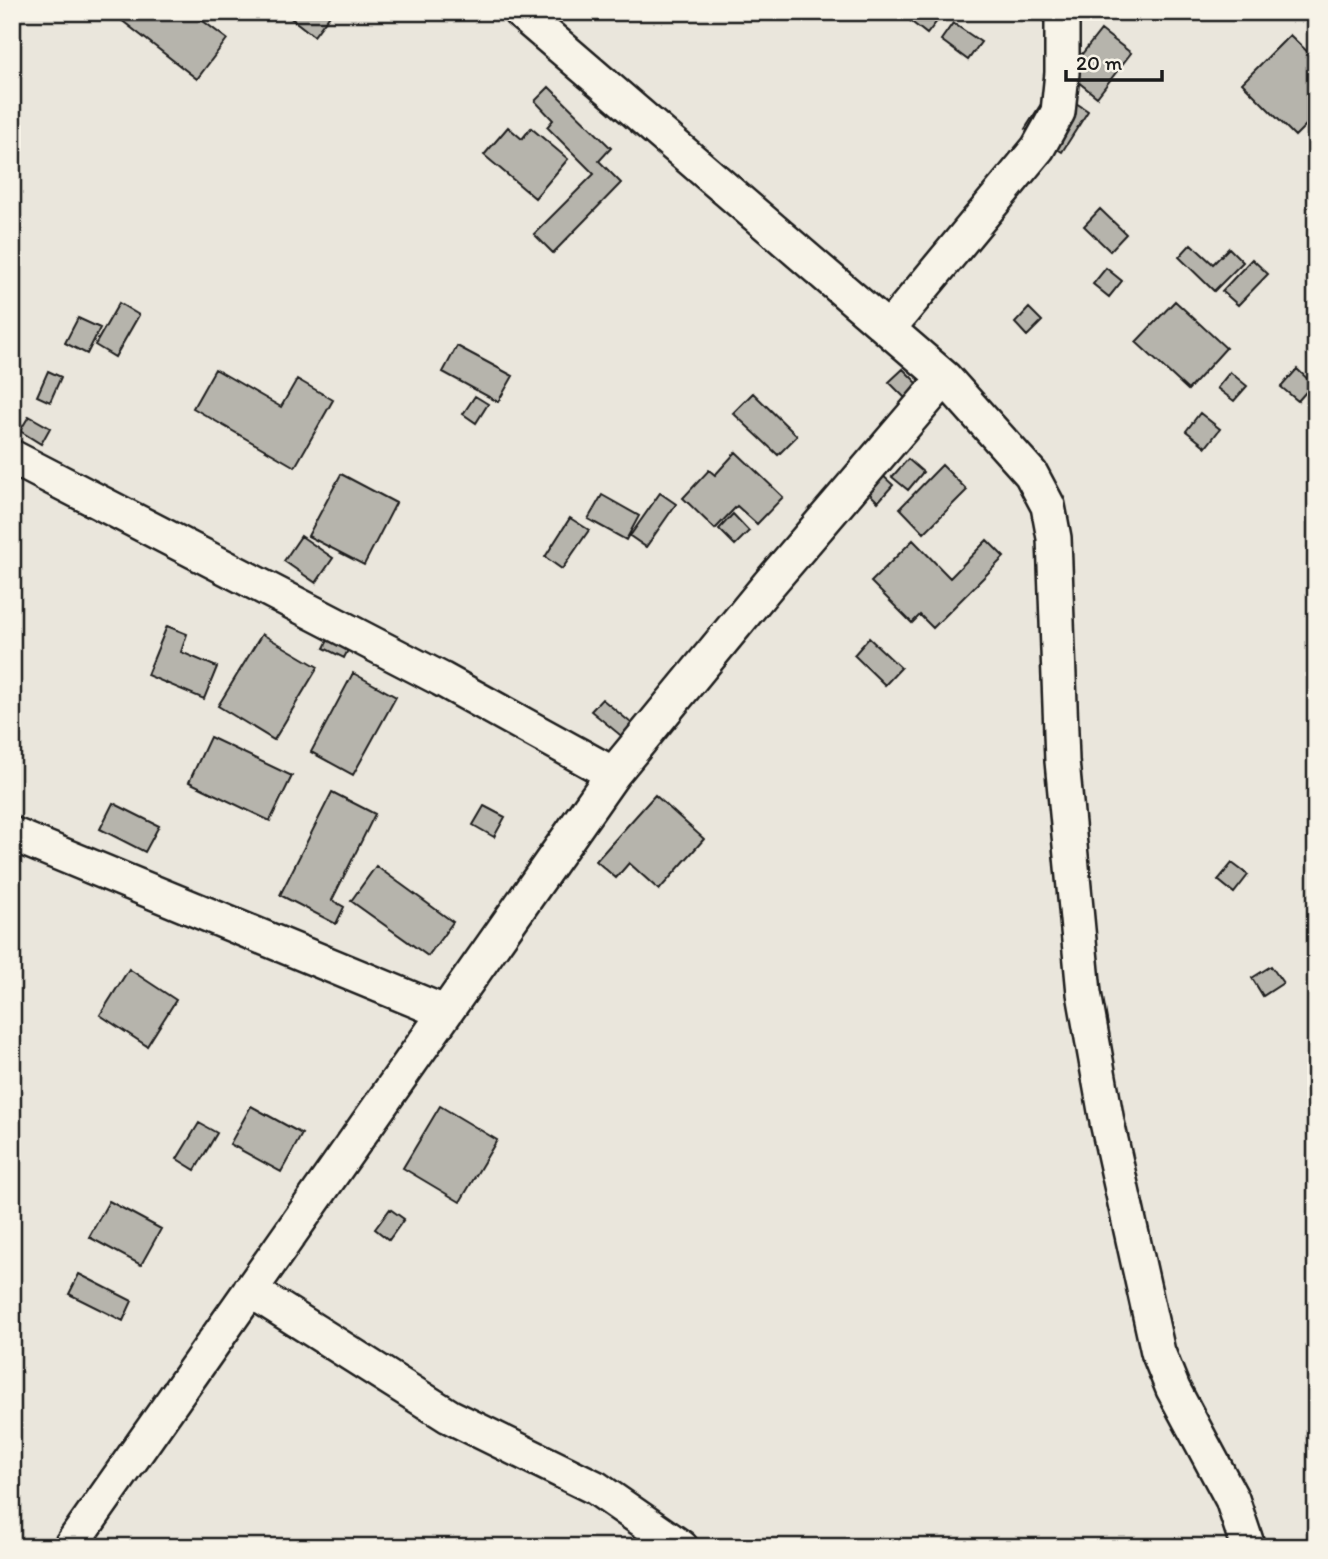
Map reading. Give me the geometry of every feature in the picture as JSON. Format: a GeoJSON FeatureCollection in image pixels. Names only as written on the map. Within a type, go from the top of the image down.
{"type":"FeatureCollection","features":[{"type":"Feature","properties":{"kind":"street"},"geometry":{"type":"LineString","coordinates":[[520,12],[945,378],[1031,474],[1048,506],[1055,538],[1063,775],[1084,993],[1107,1122],[1158,1352],[1172,1389],[1233,1499],[1248,1547]]}},
{"type":"Feature","properties":{"kind":"street"},"geometry":{"type":"LineString","coordinates":[[889,328],[1038,148],[1058,112],[1062,73],[1062,12]]}},
{"type":"Feature","properties":{"kind":"street"},"geometry":{"type":"LineString","coordinates":[[70,1547],[613,774],[769,584],[945,378]]}},
{"type":"Feature","properties":{"kind":"street"},"geometry":{"type":"LineString","coordinates":[[12,457],[441,679],[613,774]]}},
{"type":"Feature","properties":{"kind":"street"},"geometry":{"type":"LineString","coordinates":[[12,834],[444,1012]]}},
{"type":"Feature","properties":{"kind":"street"},"geometry":{"type":"LineString","coordinates":[[250,1290],[449,1416],[596,1488],[681,1547]]}},
{"type":"Feature","properties":{"kind":"building"},"geometry":{"type":"Polygon","coordinates":[[[111,12],[191,12],[227,39],[197,79],[111,12]]]}},
{"type":"Feature","properties":{"kind":"building"},"geometry":{"type":"Polygon","coordinates":[[[283,12],[332,12],[314,36],[283,12]]]}},
{"type":"Feature","properties":{"kind":"building"},"geometry":{"type":"Polygon","coordinates":[[[899,12],[944,12],[927,34],[899,12]]]}},
{"type":"Feature","properties":{"kind":"building"},"geometry":{"type":"Polygon","coordinates":[[[953,23],[981,42],[968,60],[941,40],[953,23]]]}},
{"type":"Feature","properties":{"kind":"building"},"geometry":{"type":"Polygon","coordinates":[[[1101,30],[1131,53],[1097,97],[1067,73],[1101,30]]]}},
{"type":"Feature","properties":{"kind":"building"},"geometry":{"type":"Polygon","coordinates":[[[1290,35],[1316,60],[1316,79],[1310,85],[1316,90],[1316,115],[1295,136],[1242,83],[1290,35]]]}},
{"type":"Feature","properties":{"kind":"building"},"geometry":{"type":"Polygon","coordinates":[[[549,87],[611,148],[599,161],[621,183],[553,253],[534,234],[594,174],[547,127],[553,120],[535,101],[549,87]]]}},
{"type":"Feature","properties":{"kind":"building"},"geometry":{"type":"Polygon","coordinates":[[[1052,87],[1088,111],[1062,152],[1025,129],[1052,87]]]}},
{"type":"Feature","properties":{"kind":"building"},"geometry":{"type":"Polygon","coordinates":[[[508,127],[522,139],[531,128],[568,159],[535,198],[484,155],[508,127]]]}},
{"type":"Feature","properties":{"kind":"building"},"geometry":{"type":"Polygon","coordinates":[[[1100,209],[1126,234],[1110,251],[1084,226],[1100,209]]]}},
{"type":"Feature","properties":{"kind":"building"},"geometry":{"type":"Polygon","coordinates":[[[1191,244],[1213,264],[1229,248],[1243,262],[1214,291],[1179,257],[1191,244]]]}},
{"type":"Feature","properties":{"kind":"building"},"geometry":{"type":"Polygon","coordinates":[[[1252,259],[1268,274],[1238,305],[1222,291],[1252,259]]]}},
{"type":"Feature","properties":{"kind":"building"},"geometry":{"type":"Polygon","coordinates":[[[1106,268],[1122,281],[1109,297],[1093,284],[1106,268]]]}},
{"type":"Feature","properties":{"kind":"building"},"geometry":{"type":"Polygon","coordinates":[[[1175,301],[1226,348],[1188,390],[1136,342],[1175,301]]]}},
{"type":"Feature","properties":{"kind":"building"},"geometry":{"type":"Polygon","coordinates":[[[119,303],[139,315],[115,357],[95,345],[119,303]]]}},
{"type":"Feature","properties":{"kind":"building"},"geometry":{"type":"Polygon","coordinates":[[[1029,308],[1042,321],[1027,336],[1015,323],[1029,308]]]}},
{"type":"Feature","properties":{"kind":"building"},"geometry":{"type":"Polygon","coordinates":[[[78,318],[100,328],[87,354],[65,343],[78,318]]]}},
{"type":"Feature","properties":{"kind":"building"},"geometry":{"type":"Polygon","coordinates":[[[457,346],[513,376],[498,402],[443,372],[457,346]]]}},
{"type":"Feature","properties":{"kind":"building"},"geometry":{"type":"Polygon","coordinates":[[[215,369],[281,407],[297,379],[333,400],[295,467],[193,408],[215,369]]]}},
{"type":"Feature","properties":{"kind":"building"},"geometry":{"type":"Polygon","coordinates":[[[903,369],[923,389],[910,403],[889,382],[903,369]]]}},
{"type":"Feature","properties":{"kind":"building"},"geometry":{"type":"Polygon","coordinates":[[[1297,369],[1313,384],[1298,401],[1281,387],[1297,369]]]}},
{"type":"Feature","properties":{"kind":"building"},"geometry":{"type":"Polygon","coordinates":[[[48,371],[61,377],[50,402],[37,396],[48,371]]]}},
{"type":"Feature","properties":{"kind":"building"},"geometry":{"type":"Polygon","coordinates":[[[1230,372],[1247,386],[1234,401],[1217,388],[1230,372]]]}},
{"type":"Feature","properties":{"kind":"building"},"geometry":{"type":"Polygon","coordinates":[[[753,393],[797,436],[778,455],[733,413],[753,393]]]}},
{"type":"Feature","properties":{"kind":"building"},"geometry":{"type":"Polygon","coordinates":[[[475,396],[488,404],[476,423],[463,414],[475,396]]]}},
{"type":"Feature","properties":{"kind":"building"},"geometry":{"type":"Polygon","coordinates":[[[1200,413],[1220,429],[1206,447],[1186,431],[1200,413]]]}},
{"type":"Feature","properties":{"kind":"building"},"geometry":{"type":"Polygon","coordinates":[[[29,416],[50,428],[41,444],[20,431],[29,416]]]}},
{"type":"Feature","properties":{"kind":"building"},"geometry":{"type":"Polygon","coordinates":[[[736,452],[783,497],[757,524],[737,506],[715,529],[683,498],[709,470],[715,475],[736,452]]]}},
{"type":"Feature","properties":{"kind":"building"},"geometry":{"type":"Polygon","coordinates":[[[908,459],[923,472],[908,490],[892,477],[908,459]]]}},
{"type":"Feature","properties":{"kind":"building"},"geometry":{"type":"Polygon","coordinates":[[[942,465],[967,490],[924,533],[900,508],[942,465]]]}},
{"type":"Feature","properties":{"kind":"building"},"geometry":{"type":"Polygon","coordinates":[[[880,473],[893,485],[878,502],[865,489],[880,473]]]}},
{"type":"Feature","properties":{"kind":"building"},"geometry":{"type":"Polygon","coordinates":[[[341,474],[396,503],[364,565],[308,536],[341,474]]]}},
{"type":"Feature","properties":{"kind":"building"},"geometry":{"type":"Polygon","coordinates":[[[660,493],[676,504],[646,547],[630,536],[660,493]]]}},
{"type":"Feature","properties":{"kind":"building"},"geometry":{"type":"Polygon","coordinates":[[[602,495],[639,516],[626,540],[588,519],[602,495]]]}},
{"type":"Feature","properties":{"kind":"building"},"geometry":{"type":"Polygon","coordinates":[[[733,514],[749,531],[735,545],[719,529],[733,514]]]}},
{"type":"Feature","properties":{"kind":"building"},"geometry":{"type":"Polygon","coordinates":[[[570,518],[589,530],[562,569],[545,557],[570,518]]]}},
{"type":"Feature","properties":{"kind":"building"},"geometry":{"type":"Polygon","coordinates":[[[301,536],[333,558],[316,583],[284,561],[301,536]]]}},
{"type":"Feature","properties":{"kind":"building"},"geometry":{"type":"Polygon","coordinates":[[[913,540],[950,578],[987,540],[1004,557],[933,628],[920,615],[912,623],[871,582],[913,540]]]}},
{"type":"Feature","properties":{"kind":"building"},"geometry":{"type":"Polygon","coordinates":[[[167,626],[187,634],[181,652],[217,667],[204,699],[147,675],[167,626]]]}},
{"type":"Feature","properties":{"kind":"building"},"geometry":{"type":"Polygon","coordinates":[[[334,628],[354,638],[344,658],[324,648],[334,628]]]}},
{"type":"Feature","properties":{"kind":"building"},"geometry":{"type":"Polygon","coordinates":[[[262,634],[318,667],[274,740],[218,706],[262,634]]]}},
{"type":"Feature","properties":{"kind":"building"},"geometry":{"type":"Polygon","coordinates":[[[869,638],[901,668],[885,685],[854,655],[869,638]]]}},
{"type":"Feature","properties":{"kind":"building"},"geometry":{"type":"Polygon","coordinates":[[[353,673],[396,697],[353,775],[311,752],[353,673]]]}},
{"type":"Feature","properties":{"kind":"building"},"geometry":{"type":"Polygon","coordinates":[[[602,699],[636,727],[625,739],[591,711],[602,699]]]}},
{"type":"Feature","properties":{"kind":"building"},"geometry":{"type":"Polygon","coordinates":[[[210,737],[292,776],[270,821],[189,782],[210,737]]]}},
{"type":"Feature","properties":{"kind":"building"},"geometry":{"type":"Polygon","coordinates":[[[332,792],[375,814],[332,900],[344,907],[336,924],[280,895],[332,792]]]}},
{"type":"Feature","properties":{"kind":"building"},"geometry":{"type":"Polygon","coordinates":[[[655,795],[704,839],[659,890],[629,863],[616,878],[596,861],[655,795]]]}},
{"type":"Feature","properties":{"kind":"building"},"geometry":{"type":"Polygon","coordinates":[[[113,803],[159,826],[145,852],[100,829],[113,803]]]}},
{"type":"Feature","properties":{"kind":"building"},"geometry":{"type":"Polygon","coordinates":[[[484,806],[505,817],[494,837],[473,825],[484,806]]]}},
{"type":"Feature","properties":{"kind":"building"},"geometry":{"type":"Polygon","coordinates":[[[1232,863],[1248,875],[1234,893],[1218,880],[1232,863]]]}},
{"type":"Feature","properties":{"kind":"building"},"geometry":{"type":"Polygon","coordinates":[[[376,866],[453,922],[428,956],[351,901],[376,866]]]}},
{"type":"Feature","properties":{"kind":"building"},"geometry":{"type":"Polygon","coordinates":[[[1271,966],[1283,983],[1263,996],[1252,978],[1271,966]]]}},
{"type":"Feature","properties":{"kind":"building"},"geometry":{"type":"Polygon","coordinates":[[[129,969],[176,1000],[147,1046],[100,1015],[129,969]]]}},
{"type":"Feature","properties":{"kind":"building"},"geometry":{"type":"Polygon","coordinates":[[[251,1106],[302,1134],[281,1172],[230,1144],[251,1106]]]}},
{"type":"Feature","properties":{"kind":"building"},"geometry":{"type":"Polygon","coordinates":[[[440,1106],[497,1140],[460,1202],[403,1168],[440,1106]]]}},
{"type":"Feature","properties":{"kind":"building"},"geometry":{"type":"Polygon","coordinates":[[[199,1123],[217,1133],[195,1170],[177,1159],[199,1123]]]}},
{"type":"Feature","properties":{"kind":"building"},"geometry":{"type":"Polygon","coordinates":[[[109,1201],[161,1229],[141,1265],[89,1237],[109,1201]]]}},
{"type":"Feature","properties":{"kind":"building"},"geometry":{"type":"Polygon","coordinates":[[[390,1209],[404,1219],[389,1240],[375,1229],[390,1209]]]}},
{"type":"Feature","properties":{"kind":"building"},"geometry":{"type":"Polygon","coordinates":[[[79,1274],[132,1301],[123,1321],[69,1294],[79,1274]]]}}]}
